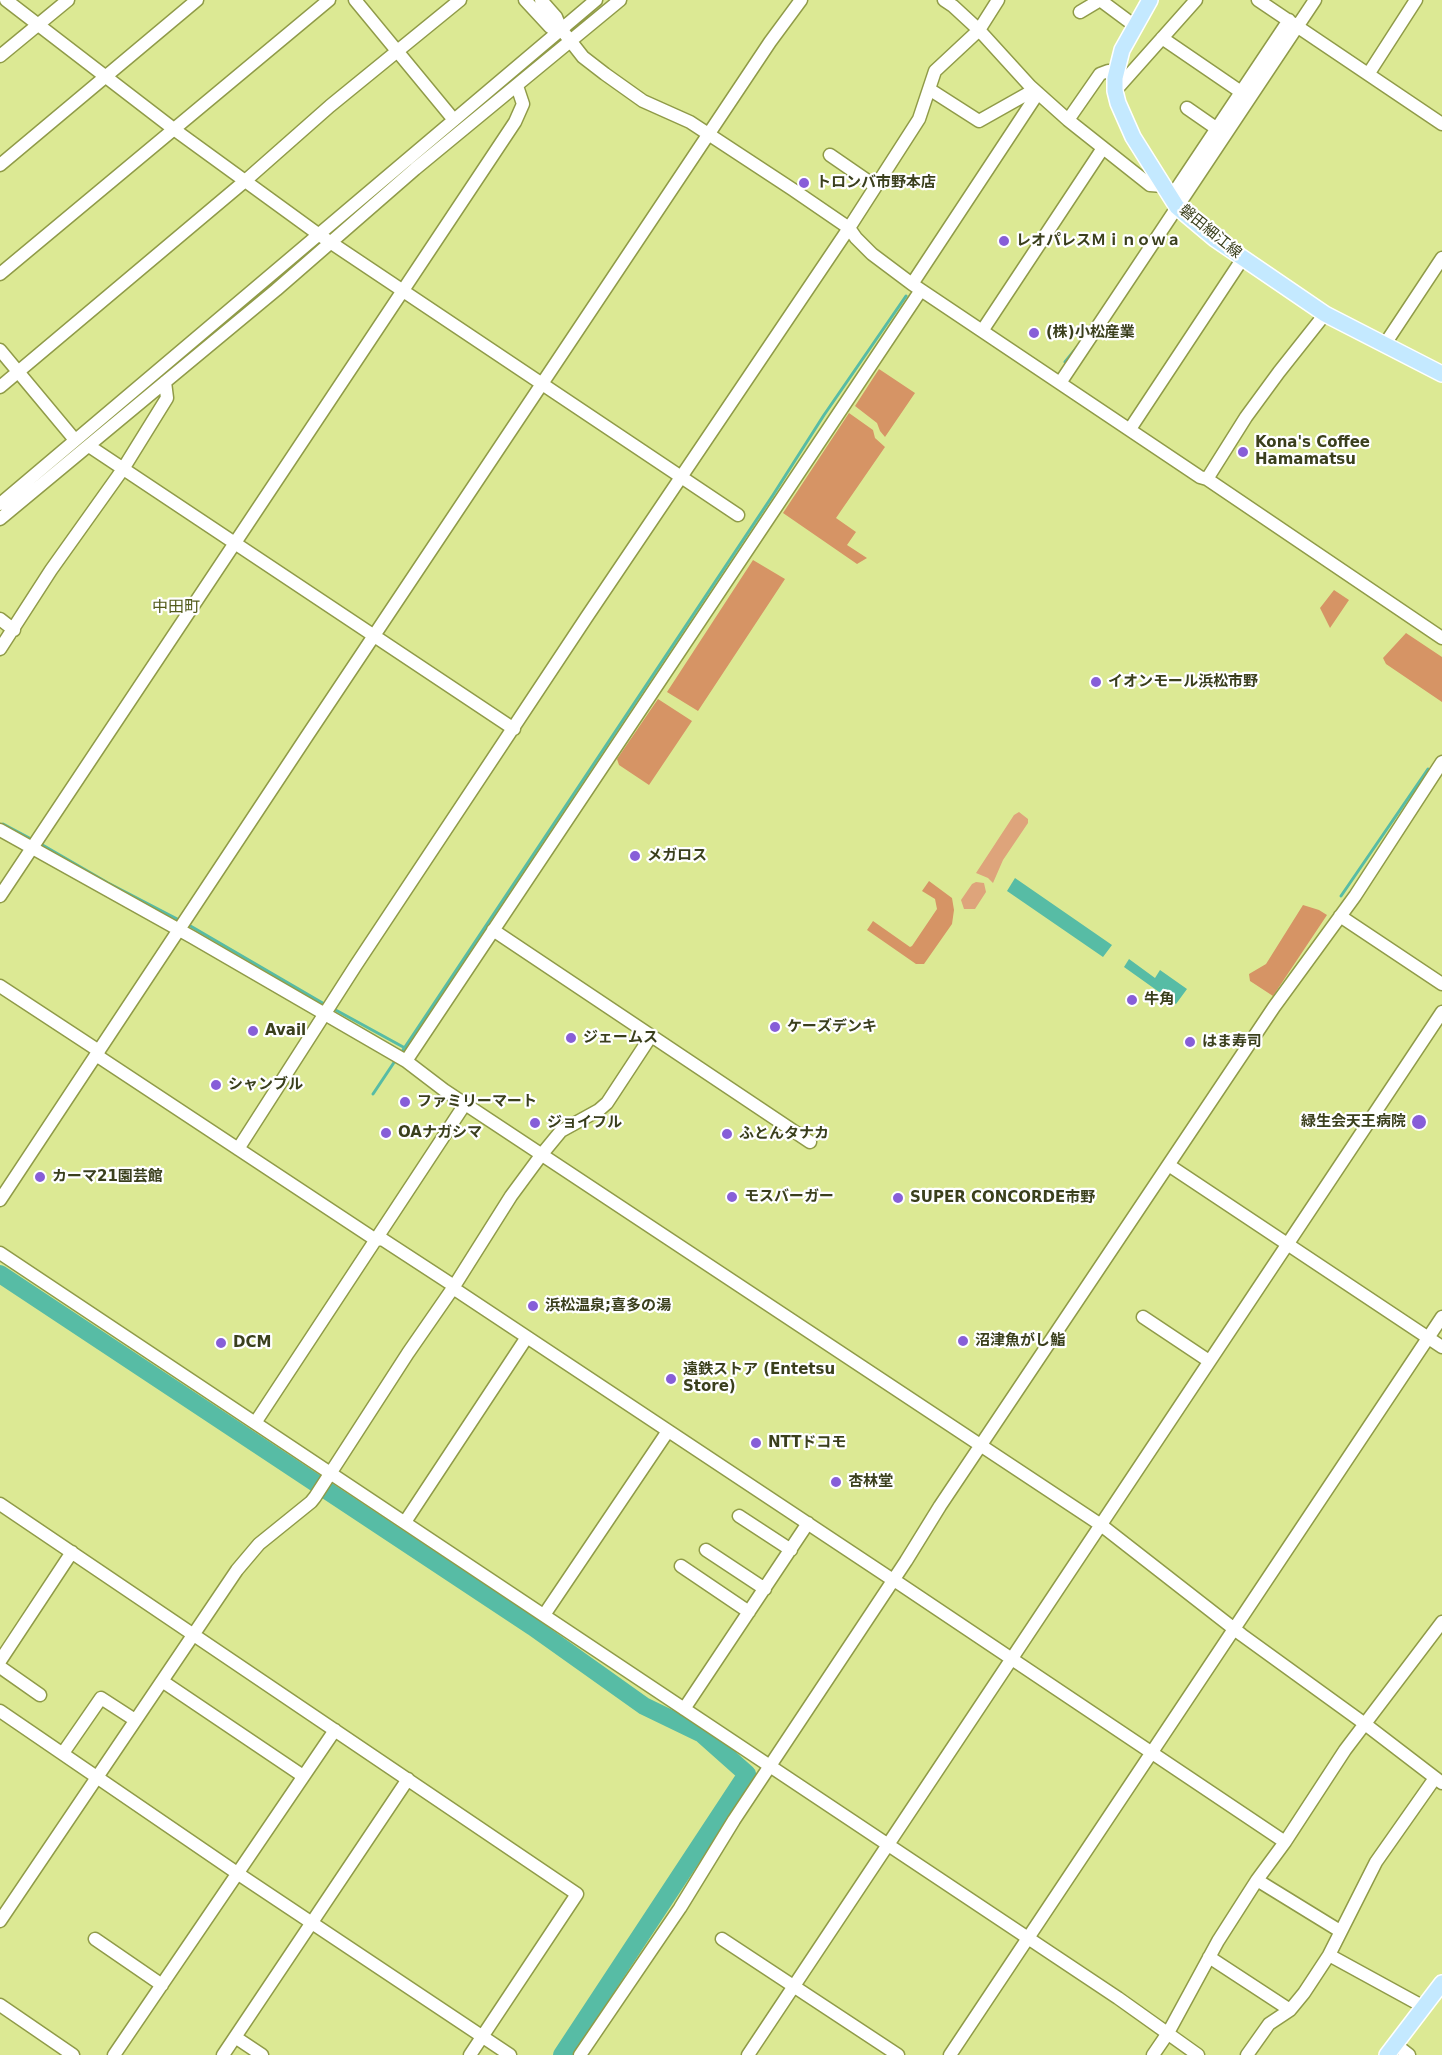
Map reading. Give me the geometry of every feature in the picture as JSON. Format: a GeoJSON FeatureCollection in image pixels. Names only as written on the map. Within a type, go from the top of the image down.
{"type":"FeatureCollection","features":[{"type":"Feature","properties":{"kind":"main road","name":"磐田細江線"},"geometry":{"type":"LineString","coordinates":[[1150,0],[1122,50],[1116,71],[1115,91],[1133,137],[1170,197],[1215,239],[1325,314],[1442,374]]}},
{"type":"Feature","properties":{"kind":"main road"},"geometry":{"type":"LineString","coordinates":[[1391,2050],[1442,1983]]}},
{"type":"Feature","properties":{"kind":"street"},"geometry":{"type":"LineString","coordinates":[[6,0],[176,130],[318,234],[738,515]]}},
{"type":"Feature","properties":{"kind":"street"},"geometry":{"type":"LineString","coordinates":[[0,56],[69,0]]}},
{"type":"Feature","properties":{"kind":"street"},"geometry":{"type":"LineString","coordinates":[[0,165],[197,0]]}},
{"type":"Feature","properties":{"kind":"street"},"geometry":{"type":"LineString","coordinates":[[0,274],[176,130],[329,0]]}},
{"type":"Feature","properties":{"kind":"street"},"geometry":{"type":"LineString","coordinates":[[355,0],[454,120]]}},
{"type":"Feature","properties":{"kind":"street"},"geometry":{"type":"LineString","coordinates":[[0,387],[460,0]]}},
{"type":"Feature","properties":{"kind":"street"},"geometry":{"type":"LineString","coordinates":[[525,0],[550,27],[561,29]]}},
{"type":"Feature","properties":{"kind":"street"},"geometry":{"type":"LineString","coordinates":[[541,0],[556,17],[561,29],[583,57],[643,101],[690,122],[710,134],[849,228],[864,247],[916,287],[1200,477],[1207,479],[1442,638]]}},
{"type":"Feature","properties":{"kind":"street"},"geometry":{"type":"LineString","coordinates":[[0,504],[596,0]]}},
{"type":"Feature","properties":{"kind":"street"},"geometry":{"type":"LineString","coordinates":[[0,519],[620,0]]}},
{"type":"Feature","properties":{"kind":"street"},"geometry":{"type":"LineString","coordinates":[[0,1200],[801,0]]}},
{"type":"Feature","properties":{"kind":"street"},"geometry":{"type":"LineString","coordinates":[[944,0],[979,30],[1036,92],[1068,120],[1150,185],[1170,197]]}},
{"type":"Feature","properties":{"kind":"street"},"geometry":{"type":"LineString","coordinates":[[238,1149],[356,965],[586,618],[849,228],[919,119],[935,71],[979,30],[998,0]]}},
{"type":"Feature","properties":{"kind":"street"},"geometry":{"type":"LineString","coordinates":[[1080,12],[1100,0],[1135,26]]}},
{"type":"Feature","properties":{"kind":"street"},"geometry":{"type":"LineString","coordinates":[[1115,91],[1196,0]]}},
{"type":"Feature","properties":{"kind":"street"},"geometry":{"type":"LineString","coordinates":[[1258,0],[1442,124]]}},
{"type":"Feature","properties":{"kind":"street"},"geometry":{"type":"LineString","coordinates":[[1221,132],[1241,92],[1293,23],[1314,0]]}},
{"type":"Feature","properties":{"kind":"street"},"geometry":{"type":"LineString","coordinates":[[1369,73],[1416,0]]}},
{"type":"Feature","properties":{"kind":"street"},"geometry":{"type":"LineString","coordinates":[[1060,383],[1170,197],[1221,132],[1293,23]]}},
{"type":"Feature","properties":{"kind":"street"},"geometry":{"type":"LineString","coordinates":[[1162,39],[1241,92]]}},
{"type":"Feature","properties":{"kind":"street"},"geometry":{"type":"LineString","coordinates":[[1068,120],[1100,74],[1116,71]]}},
{"type":"Feature","properties":{"kind":"street"},"geometry":{"type":"LineString","coordinates":[[0,896],[515,122],[523,104],[517,86]]}},
{"type":"Feature","properties":{"kind":"street"},"geometry":{"type":"LineString","coordinates":[[929,89],[979,121],[1036,92]]}},
{"type":"Feature","properties":{"kind":"street"},"geometry":{"type":"LineString","coordinates":[[409,1056],[916,287],[1036,92]]}},
{"type":"Feature","properties":{"kind":"street"},"geometry":{"type":"LineString","coordinates":[[1187,108],[1221,132]]}},
{"type":"Feature","properties":{"kind":"street"},"geometry":{"type":"LineString","coordinates":[[982,331],[1103,148]]}},
{"type":"Feature","properties":{"kind":"street"},"geometry":{"type":"LineString","coordinates":[[830,155],[875,186]]}},
{"type":"Feature","properties":{"kind":"street"},"geometry":{"type":"LineString","coordinates":[[1130,429],[1243,258]]}},
{"type":"Feature","properties":{"kind":"street"},"geometry":{"type":"LineString","coordinates":[[1385,344],[1442,258]]}},
{"type":"Feature","properties":{"kind":"street"},"geometry":{"type":"LineString","coordinates":[[1207,479],[1246,417],[1325,314]]}},
{"type":"Feature","properties":{"kind":"street"},"geometry":{"type":"LineString","coordinates":[[0,350],[75,440]]}},
{"type":"Feature","properties":{"kind":"street"},"geometry":{"type":"LineString","coordinates":[[0,650],[51,570],[123,469],[167,398],[165,382]]}},
{"type":"Feature","properties":{"kind":"street"},"geometry":{"type":"LineString","coordinates":[[88,446],[514,729]]}},
{"type":"Feature","properties":{"kind":"street"},"geometry":{"type":"LineString","coordinates":[[0,619],[14,630]]}},
{"type":"Feature","properties":{"kind":"street"},"geometry":{"type":"LineString","coordinates":[[580,2055],[680,1908],[889,1578],[1170,1166],[1274,1007],[1340,916],[1442,762]]}},
{"type":"Feature","properties":{"kind":"street"},"geometry":{"type":"LineString","coordinates":[[1,833],[179,930],[325,1016],[409,1056],[417,1072],[1101,1525],[1234,1629],[1365,1724],[1438,1781],[1376,1862],[1329,1955],[1304,1993],[1290,2010],[1269,2024],[1247,2055]]}},
{"type":"Feature","properties":{"kind":"street"},"geometry":{"type":"LineString","coordinates":[[1340,916],[1442,984]]}},
{"type":"Feature","properties":{"kind":"street"},"geometry":{"type":"LineString","coordinates":[[493,930],[810,1142]]}},
{"type":"Feature","properties":{"kind":"street"},"geometry":{"type":"LineString","coordinates":[[0,986],[238,1149],[375,1240],[381,1239],[451,1284],[453,1288],[1285,1842]]}},
{"type":"Feature","properties":{"kind":"street"},"geometry":{"type":"LineString","coordinates":[[748,2055],[1442,1012]]}},
{"type":"Feature","properties":{"kind":"street"},"geometry":{"type":"LineString","coordinates":[[0,1921],[237,1570],[259,1544],[315,1497],[511,1196],[561,1131],[607,1103],[651,1036]]}},
{"type":"Feature","properties":{"kind":"street"},"geometry":{"type":"LineString","coordinates":[[255,1423],[465,1104]]}},
{"type":"Feature","properties":{"kind":"street"},"geometry":{"type":"LineString","coordinates":[[1170,1166],[1442,1347]]}},
{"type":"Feature","properties":{"kind":"street"},"geometry":{"type":"LineString","coordinates":[[0,1253],[769,1765],[1198,2055]]}},
{"type":"Feature","properties":{"kind":"street"},"geometry":{"type":"LineString","coordinates":[[1143,1317],[1209,1361]]}},
{"type":"Feature","properties":{"kind":"street"},"geometry":{"type":"LineString","coordinates":[[950,2055],[1442,1317]]}},
{"type":"Feature","properties":{"kind":"street"},"geometry":{"type":"LineString","coordinates":[[405,1522],[527,1337]]}},
{"type":"Feature","properties":{"kind":"street"},"geometry":{"type":"LineString","coordinates":[[544,1615],[668,1431]]}},
{"type":"Feature","properties":{"kind":"street"},"geometry":{"type":"LineString","coordinates":[[0,1504],[577,1894],[470,2055]]}},
{"type":"Feature","properties":{"kind":"street"},"geometry":{"type":"LineString","coordinates":[[740,1516],[790,1550]]}},
{"type":"Feature","properties":{"kind":"street"},"geometry":{"type":"LineString","coordinates":[[684,1709],[808,1523]]}},
{"type":"Feature","properties":{"kind":"street"},"geometry":{"type":"LineString","coordinates":[[706,1550],[765,1589]]}},
{"type":"Feature","properties":{"kind":"street"},"geometry":{"type":"LineString","coordinates":[[0,1661],[72,1552]]}},
{"type":"Feature","properties":{"kind":"street"},"geometry":{"type":"LineString","coordinates":[[681,1566],[749,1612]]}},
{"type":"Feature","properties":{"kind":"street"},"geometry":{"type":"LineString","coordinates":[[1153,2055],[1168,2033],[1209,1957],[1257,1880],[1285,1842],[1345,1750],[1442,1623]]}},
{"type":"Feature","properties":{"kind":"street"},"geometry":{"type":"LineString","coordinates":[[0,1667],[40,1695]]}},
{"type":"Feature","properties":{"kind":"street"},"geometry":{"type":"LineString","coordinates":[[162,1681],[303,1776]]}},
{"type":"Feature","properties":{"kind":"street"},"geometry":{"type":"LineString","coordinates":[[63,1753],[101,1698],[135,1720]]}},
{"type":"Feature","properties":{"kind":"street"},"geometry":{"type":"LineString","coordinates":[[0,1711],[510,2055]]}},
{"type":"Feature","properties":{"kind":"street"},"geometry":{"type":"LineString","coordinates":[[114,2055],[335,1730]]}},
{"type":"Feature","properties":{"kind":"street"},"geometry":{"type":"LineString","coordinates":[[223,2055],[408,1779]]}},
{"type":"Feature","properties":{"kind":"street"},"geometry":{"type":"LineString","coordinates":[[1257,1880],[1340,1931]]}},
{"type":"Feature","properties":{"kind":"street"},"geometry":{"type":"LineString","coordinates":[[95,1939],[162,1985]]}},
{"type":"Feature","properties":{"kind":"street"},"geometry":{"type":"LineString","coordinates":[[722,1939],[898,2055]]}},
{"type":"Feature","properties":{"kind":"street"},"geometry":{"type":"LineString","coordinates":[[1329,1955],[1424,2007]]}},
{"type":"Feature","properties":{"kind":"street"},"geometry":{"type":"LineString","coordinates":[[1209,1957],[1290,2010]]}},
{"type":"Feature","properties":{"kind":"street"},"geometry":{"type":"LineString","coordinates":[[0,2005],[73,2055]]}},
{"type":"Feature","properties":{"kind":"street"},"geometry":{"type":"LineString","coordinates":[[235,2037],[262,2055]]}},
{"type":"Feature","properties":{"kind":"street"},"geometry":{"type":"LineString","coordinates":[[1391,2050],[1409,2055]]}},
{"type":"Feature","properties":{"kind":"shaded area"},"geometry":{"type":"Polygon","coordinates":[[[879,369],[915,393],[885,437],[877,423],[855,406],[879,369]]]}},
{"type":"Feature","properties":{"kind":"shaded area"},"geometry":{"type":"Polygon","coordinates":[[[849,413],[873,430],[875,438],[885,447],[836,518],[856,532],[847,545],[867,558],[857,564],[783,513],[849,413]]]}},
{"type":"Feature","properties":{"kind":"shaded area"},"geometry":{"type":"Polygon","coordinates":[[[753,560],[785,579],[698,711],[667,692],[753,560]]]}},
{"type":"Feature","properties":{"kind":"shaded area"},"geometry":{"type":"Polygon","coordinates":[[[1334,590],[1349,600],[1330,628],[1320,608],[1334,590]]]}},
{"type":"Feature","properties":{"kind":"shaded area"},"geometry":{"type":"Polygon","coordinates":[[[1406,633],[1442,657],[1442,702],[1386,664],[1383,658],[1406,633]]]}},
{"type":"Feature","properties":{"kind":"shaded area"},"geometry":{"type":"Polygon","coordinates":[[[658,699],[692,721],[649,785],[619,765],[617,759],[658,699]]]}},
{"type":"Feature","properties":{"kind":"shaded area"},"geometry":{"type":"Polygon","coordinates":[[[1019,812],[1028,819],[1028,823],[1003,860],[993,883],[976,873],[1014,815],[1019,812]]]}},
{"type":"Feature","properties":{"kind":"shaded area"},"geometry":{"type":"Polygon","coordinates":[[[929,881],[952,898],[954,910],[952,924],[924,964],[916,964],[867,930],[873,921],[910,947],[912,946],[937,909],[935,899],[922,891],[929,881]]]}},
{"type":"Feature","properties":{"kind":"shaded area"},"geometry":{"type":"Polygon","coordinates":[[[976,882],[984,883],[986,892],[975,909],[964,909],[961,900],[976,882]]]}},
{"type":"Feature","properties":{"kind":"shaded area"},"geometry":{"type":"Polygon","coordinates":[[[1303,905],[1327,915],[1273,996],[1250,981],[1249,974],[1266,964],[1303,905]]]}},
{"type":"Feature","properties":{"kind":"water"},"geometry":{"type":"Polygon","coordinates":[[[1015,878],[1112,945],[1103,957],[1007,891],[1015,878]]]}},
{"type":"Feature","properties":{"kind":"water"},"geometry":{"type":"Polygon","coordinates":[[[1129,959],[1155,978],[1160,970],[1187,989],[1176,1004],[1124,967],[1129,959]]]}},
{"type":"Feature","properties":{"kind":"waterway"},"geometry":{"type":"LineString","coordinates":[[401,1053],[824,415],[906,296]]}},
{"type":"Feature","properties":{"kind":"waterway"},"geometry":{"type":"LineString","coordinates":[[1065,362],[1078,346]]}},
{"type":"Feature","properties":{"kind":"waterway"},"geometry":{"type":"LineString","coordinates":[[1341,896],[1428,769]]}},
{"type":"Feature","properties":{"kind":"waterway"},"geometry":{"type":"LineString","coordinates":[[1,827],[3,824],[33,840]]}},
{"type":"Feature","properties":{"kind":"waterway"},"geometry":{"type":"LineString","coordinates":[[39,843],[108,883],[181,921]]}},
{"type":"Feature","properties":{"kind":"waterway"},"geometry":{"type":"LineString","coordinates":[[187,924],[326,1005]]}},
{"type":"Feature","properties":{"kind":"waterway"},"geometry":{"type":"LineString","coordinates":[[332,1008],[405,1048]]}},
{"type":"Feature","properties":{"kind":"waterway"},"geometry":{"type":"LineString","coordinates":[[373,1094],[397,1058]]}},
{"type":"Feature","properties":{"kind":"waterway"},"geometry":{"type":"LineString","coordinates":[[0,1274],[533,1627],[644,1706],[702,1734],[747,1774],[562,2055]]}},
{"type":"Feature","properties":{"kind":"place","name":"トロンバ市野本店"},"geometry":{"type":"Point","coordinates":[804,183]}},
{"type":"Feature","properties":{"kind":"place","name":"レオパレスＭｉｎｏｗａ"},"geometry":{"type":"Point","coordinates":[1004,241]}},
{"type":"Feature","properties":{"kind":"place","name":"(株)小松産業"},"geometry":{"type":"Point","coordinates":[1034,333]}},
{"type":"Feature","properties":{"kind":"place","name":"Kona's Coffee Hamamatsu"},"geometry":{"type":"Point","coordinates":[1243,452]}},
{"type":"Feature","properties":{"kind":"place","name":"イオンモール浜松市野"},"geometry":{"type":"Point","coordinates":[1096,682]}},
{"type":"Feature","properties":{"kind":"place","name":"メガロス"},"geometry":{"type":"Point","coordinates":[635,856]}},
{"type":"Feature","properties":{"kind":"place","name":"牛角"},"geometry":{"type":"Point","coordinates":[1132,1000]}},
{"type":"Feature","properties":{"kind":"place","name":"ケーズデンキ"},"geometry":{"type":"Point","coordinates":[775,1027]}},
{"type":"Feature","properties":{"kind":"place","name":"Avail"},"geometry":{"type":"Point","coordinates":[253,1031]}},
{"type":"Feature","properties":{"kind":"place","name":"ジェームス"},"geometry":{"type":"Point","coordinates":[571,1038]}},
{"type":"Feature","properties":{"kind":"place","name":"はま寿司"},"geometry":{"type":"Point","coordinates":[1190,1042]}},
{"type":"Feature","properties":{"kind":"place","name":"シャンブル"},"geometry":{"type":"Point","coordinates":[216,1085]}},
{"type":"Feature","properties":{"kind":"place","name":"ファミリーマート"},"geometry":{"type":"Point","coordinates":[405,1102]}},
{"type":"Feature","properties":{"kind":"place","name":"緑生会天王病院"},"geometry":{"type":"Point","coordinates":[1419,1122]}},
{"type":"Feature","properties":{"kind":"place","name":"ジョイフル"},"geometry":{"type":"Point","coordinates":[535,1123]}},
{"type":"Feature","properties":{"kind":"place","name":"OAナガシマ"},"geometry":{"type":"Point","coordinates":[386,1133]}},
{"type":"Feature","properties":{"kind":"place","name":"ふとんタナカ"},"geometry":{"type":"Point","coordinates":[727,1134]}},
{"type":"Feature","properties":{"kind":"place","name":"カーマ21園芸館"},"geometry":{"type":"Point","coordinates":[40,1177]}},
{"type":"Feature","properties":{"kind":"place","name":"モスバーガー"},"geometry":{"type":"Point","coordinates":[732,1197]}},
{"type":"Feature","properties":{"kind":"place","name":"SUPER CONCORDE市野"},"geometry":{"type":"Point","coordinates":[898,1198]}},
{"type":"Feature","properties":{"kind":"place","name":"浜松温泉;喜多の湯"},"geometry":{"type":"Point","coordinates":[533,1306]}},
{"type":"Feature","properties":{"kind":"place","name":"沼津魚がし鮨"},"geometry":{"type":"Point","coordinates":[963,1341]}},
{"type":"Feature","properties":{"kind":"place","name":"DCM"},"geometry":{"type":"Point","coordinates":[221,1343]}},
{"type":"Feature","properties":{"kind":"place","name":"遠鉄ストア (Entetsu Store)"},"geometry":{"type":"Point","coordinates":[671,1379]}},
{"type":"Feature","properties":{"kind":"place","name":"NTTドコモ"},"geometry":{"type":"Point","coordinates":[756,1443]}},
{"type":"Feature","properties":{"kind":"place","name":"杏林堂"},"geometry":{"type":"Point","coordinates":[836,1482]}},
{"type":"Feature","properties":{"kind":"district","name":"中田町"},"geometry":{"type":"Point","coordinates":[176,608]}}]}
